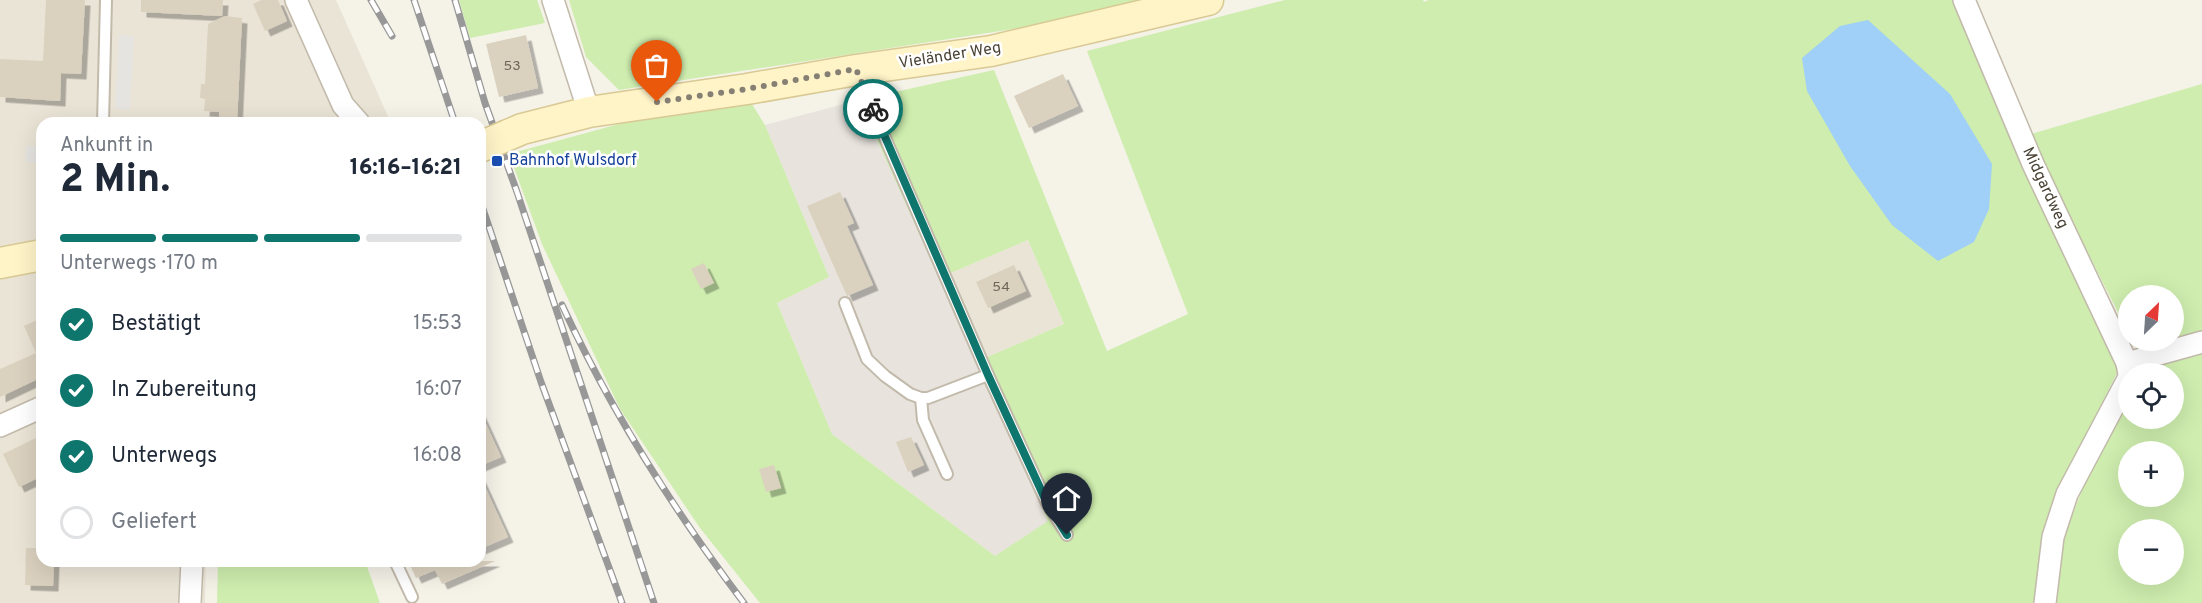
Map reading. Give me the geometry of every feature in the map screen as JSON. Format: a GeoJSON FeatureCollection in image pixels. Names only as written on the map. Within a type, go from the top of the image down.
{"type":"FeatureCollection","features":[{"type":"Feature","properties":{"kind":"street"},"geometry":{"type":"LineString","coordinates":[[296,0],[344,105],[354,117]]}},
{"type":"Feature","properties":{"kind":"street"},"geometry":{"type":"LineString","coordinates":[[553,0],[589,112]]}},
{"type":"Feature","properties":{"kind":"street","name":"Vieländer Weg"},"geometry":{"type":"LineString","coordinates":[[486,144],[522,129],[589,112],[747,89],[856,69],[991,51],[1208,0]]}},
{"type":"Feature","properties":{"kind":"street","name":"Midgardweg"},"geometry":{"type":"LineString","coordinates":[[1964,0],[2033,164],[2124,363]]}},
{"type":"Feature","properties":{"kind":"street"},"geometry":{"type":"LineString","coordinates":[[0,263],[36,256]]}},
{"type":"Feature","properties":{"kind":"street"},"geometry":{"type":"LineString","coordinates":[[2150,363],[2202,342]]}},
{"type":"Feature","properties":{"kind":"street"},"geometry":{"type":"LineString","coordinates":[[2045,603],[2053,537],[2067,494],[2118,392]]}},
{"type":"Feature","properties":{"kind":"street"},"geometry":{"type":"LineString","coordinates":[[0,426],[36,410]]}},
{"type":"Feature","properties":{"kind":"street"},"geometry":{"type":"LineString","coordinates":[[190,603],[192,567]]}},
{"type":"Feature","properties":{"kind":"lane"},"geometry":{"type":"LineString","coordinates":[[103,117],[106,0]]}},
{"type":"Feature","properties":{"kind":"lane"},"geometry":{"type":"LineString","coordinates":[[856,69],[988,375],[1047,503],[1067,535]]}},
{"type":"Feature","properties":{"kind":"lane"},"geometry":{"type":"LineString","coordinates":[[845,303],[867,358],[909,394],[928,398],[988,375]]}},
{"type":"Feature","properties":{"kind":"lane"},"geometry":{"type":"LineString","coordinates":[[921,398],[923,420],[947,474]]}},
{"type":"Feature","properties":{"kind":"lane"},"geometry":{"type":"LineString","coordinates":[[398,567],[412,597]]}},
{"type":"Feature","properties":{"kind":"shaded area"},"geometry":{"type":"Polygon","coordinates":[[[0,0],[336,0],[388,117],[36,117],[36,567],[206,567],[205,603],[0,603],[0,0]]]}},
{"type":"Feature","properties":{"kind":"shaded area"},"geometry":{"type":"Polygon","coordinates":[[[119,35],[134,36],[130,110],[115,109],[119,35]]]}},
{"type":"Feature","properties":{"kind":"shaded area"},"geometry":{"type":"Polygon","coordinates":[[[859,100],[1049,521],[995,556],[832,434],[777,303],[829,277],[765,125],[859,100]]]}},
{"type":"Feature","properties":{"kind":"shaded area"},"geometry":{"type":"Polygon","coordinates":[[[26,146],[36,147],[36,163],[25,162],[26,146]]]}},
{"type":"Feature","properties":{"kind":"shaded area"},"geometry":{"type":"Polygon","coordinates":[[[1028,240],[1064,324],[976,362],[939,278],[1028,240]]]}},
{"type":"Feature","properties":{"kind":"green space"},"geometry":{"type":"Polygon","coordinates":[[[459,0],[537,0],[545,23],[470,38],[459,0]]]}},
{"type":"Feature","properties":{"kind":"green space"},"geometry":{"type":"Polygon","coordinates":[[[569,0],[1142,0],[1046,24],[619,90],[586,57],[569,0]]]}},
{"type":"Feature","properties":{"kind":"green space"},"geometry":{"type":"Polygon","coordinates":[[[1285,0],[1423,0],[1424,2],[1429,0],[1955,0],[2118,371],[2060,487],[2038,603],[760,603],[700,528],[620,409],[542,244],[509,154],[641,118],[750,101],[765,125],[829,277],[777,303],[832,434],[995,556],[1048,521],[976,362],[1064,324],[1028,240],[939,278],[859,100],[994,70],[1107,351],[1188,314],[1087,51],[1285,0]]]}},
{"type":"Feature","properties":{"kind":"green space"},"geometry":{"type":"Polygon","coordinates":[[[2202,84],[2202,603],[2053,603],[2061,544],[2095,457],[2118,412],[2118,429],[2184,429],[2184,363],[2143,363],[2138,351],[2184,351],[2184,285],[2118,285],[2118,312],[2028,135],[2202,84]]]}},
{"type":"Feature","properties":{"kind":"green space"},"geometry":{"type":"Polygon","coordinates":[[[218,567],[367,567],[380,603],[217,603],[218,567]]]}},
{"type":"Feature","properties":{"kind":"water"},"geometry":{"type":"Polygon","coordinates":[[[1868,20],[1950,94],[1992,164],[1989,209],[1974,242],[1938,261],[1892,225],[1850,166],[1807,91],[1802,58],[1840,26],[1868,20]]]}},
{"type":"Feature","properties":{"kind":"building"},"geometry":{"type":"Polygon","coordinates":[[[46,0],[85,0],[81,74],[61,73],[60,101],[0,97],[0,59],[43,61],[46,0]]]}},
{"type":"Feature","properties":{"kind":"building"},"geometry":{"type":"Polygon","coordinates":[[[141,0],[223,0],[222,16],[141,12],[141,0]]]}},
{"type":"Feature","properties":{"kind":"building"},"geometry":{"type":"Polygon","coordinates":[[[261,0],[278,0],[287,21],[265,31],[253,4],[261,0]]]}},
{"type":"Feature","properties":{"kind":"building"},"geometry":{"type":"Polygon","coordinates":[[[225,16],[242,18],[237,117],[219,117],[219,112],[204,111],[205,99],[200,98],[201,84],[205,84],[208,24],[225,16]]]}},
{"type":"Feature","properties":{"kind":"building"},"geometry":{"type":"Polygon","coordinates":[[[526,35],[538,88],[499,97],[486,44],[526,35]]]}},
{"type":"Feature","properties":{"kind":"building"},"geometry":{"type":"Polygon","coordinates":[[[1063,74],[1078,106],[1029,128],[1014,96],[1063,74]]]}},
{"type":"Feature","properties":{"kind":"building"},"geometry":{"type":"Polygon","coordinates":[[[840,192],[854,223],[847,226],[873,285],[847,296],[807,206],[840,192]]]}},
{"type":"Feature","properties":{"kind":"building"},"geometry":{"type":"Polygon","coordinates":[[[704,263],[714,283],[701,289],[691,269],[704,263]]]}},
{"type":"Feature","properties":{"kind":"building"},"geometry":{"type":"Polygon","coordinates":[[[1014,265],[1026,291],[988,308],[976,282],[1014,265]]]}},
{"type":"Feature","properties":{"kind":"building"},"geometry":{"type":"Polygon","coordinates":[[[36,321],[36,353],[24,326],[36,321]]]}},
{"type":"Feature","properties":{"kind":"building"},"geometry":{"type":"Polygon","coordinates":[[[36,353],[36,380],[0,397],[0,369],[36,353]]]}},
{"type":"Feature","properties":{"kind":"building"},"geometry":{"type":"Polygon","coordinates":[[[486,424],[501,457],[486,463],[486,424]]]}},
{"type":"Feature","properties":{"kind":"building"},"geometry":{"type":"Polygon","coordinates":[[[911,437],[924,465],[908,472],[896,442],[911,437]]]}},
{"type":"Feature","properties":{"kind":"building"},"geometry":{"type":"Polygon","coordinates":[[[36,438],[36,479],[19,487],[3,454],[36,438]]]}},
{"type":"Feature","properties":{"kind":"building"},"geometry":{"type":"Polygon","coordinates":[[[774,465],[781,488],[766,492],[759,469],[774,465]]]}},
{"type":"Feature","properties":{"kind":"building"},"geometry":{"type":"Polygon","coordinates":[[[486,489],[508,537],[486,546],[486,489]]]}},
{"type":"Feature","properties":{"kind":"building"},"geometry":{"type":"Polygon","coordinates":[[[26,548],[36,548],[36,567],[54,567],[53,586],[25,585],[26,548]]]}},
{"type":"Feature","properties":{"kind":"building"},"geometry":{"type":"Polygon","coordinates":[[[411,567],[481,567],[442,584],[435,570],[416,578],[411,567]]]}},
{"type":"Feature","properties":{"kind":"railway"},"geometry":{"type":"LineString","coordinates":[[371,0],[392,36]]}},
{"type":"Feature","properties":{"kind":"railway"},"geometry":{"type":"LineString","coordinates":[[414,0],[453,117]]}},
{"type":"Feature","properties":{"kind":"railway"},"geometry":{"type":"LineString","coordinates":[[455,0],[485,103],[517,192],[654,603]]}},
{"type":"Feature","properties":{"kind":"railway"},"geometry":{"type":"LineString","coordinates":[[486,218],[541,382],[622,603]]}},
{"type":"Feature","properties":{"kind":"railway"},"geometry":{"type":"LineString","coordinates":[[562,305],[601,383],[645,459],[693,533],[744,603]]}},
{"type":"Feature","properties":{"kind":"way so far"},"geometry":{"type":"LineString","coordinates":[[657,102],[747,89],[856,69],[873,109]]}},
{"type":"Feature","properties":{"kind":"place","name":"Bahnhof Wulsdorf"},"geometry":{"type":"Point","coordinates":[497,161]}},
{"type":"Feature","properties":{"kind":"route"},"geometry":{"type":"LineString","coordinates":[[873,109],[988,375],[1047,503],[1067,535]]}}]}
